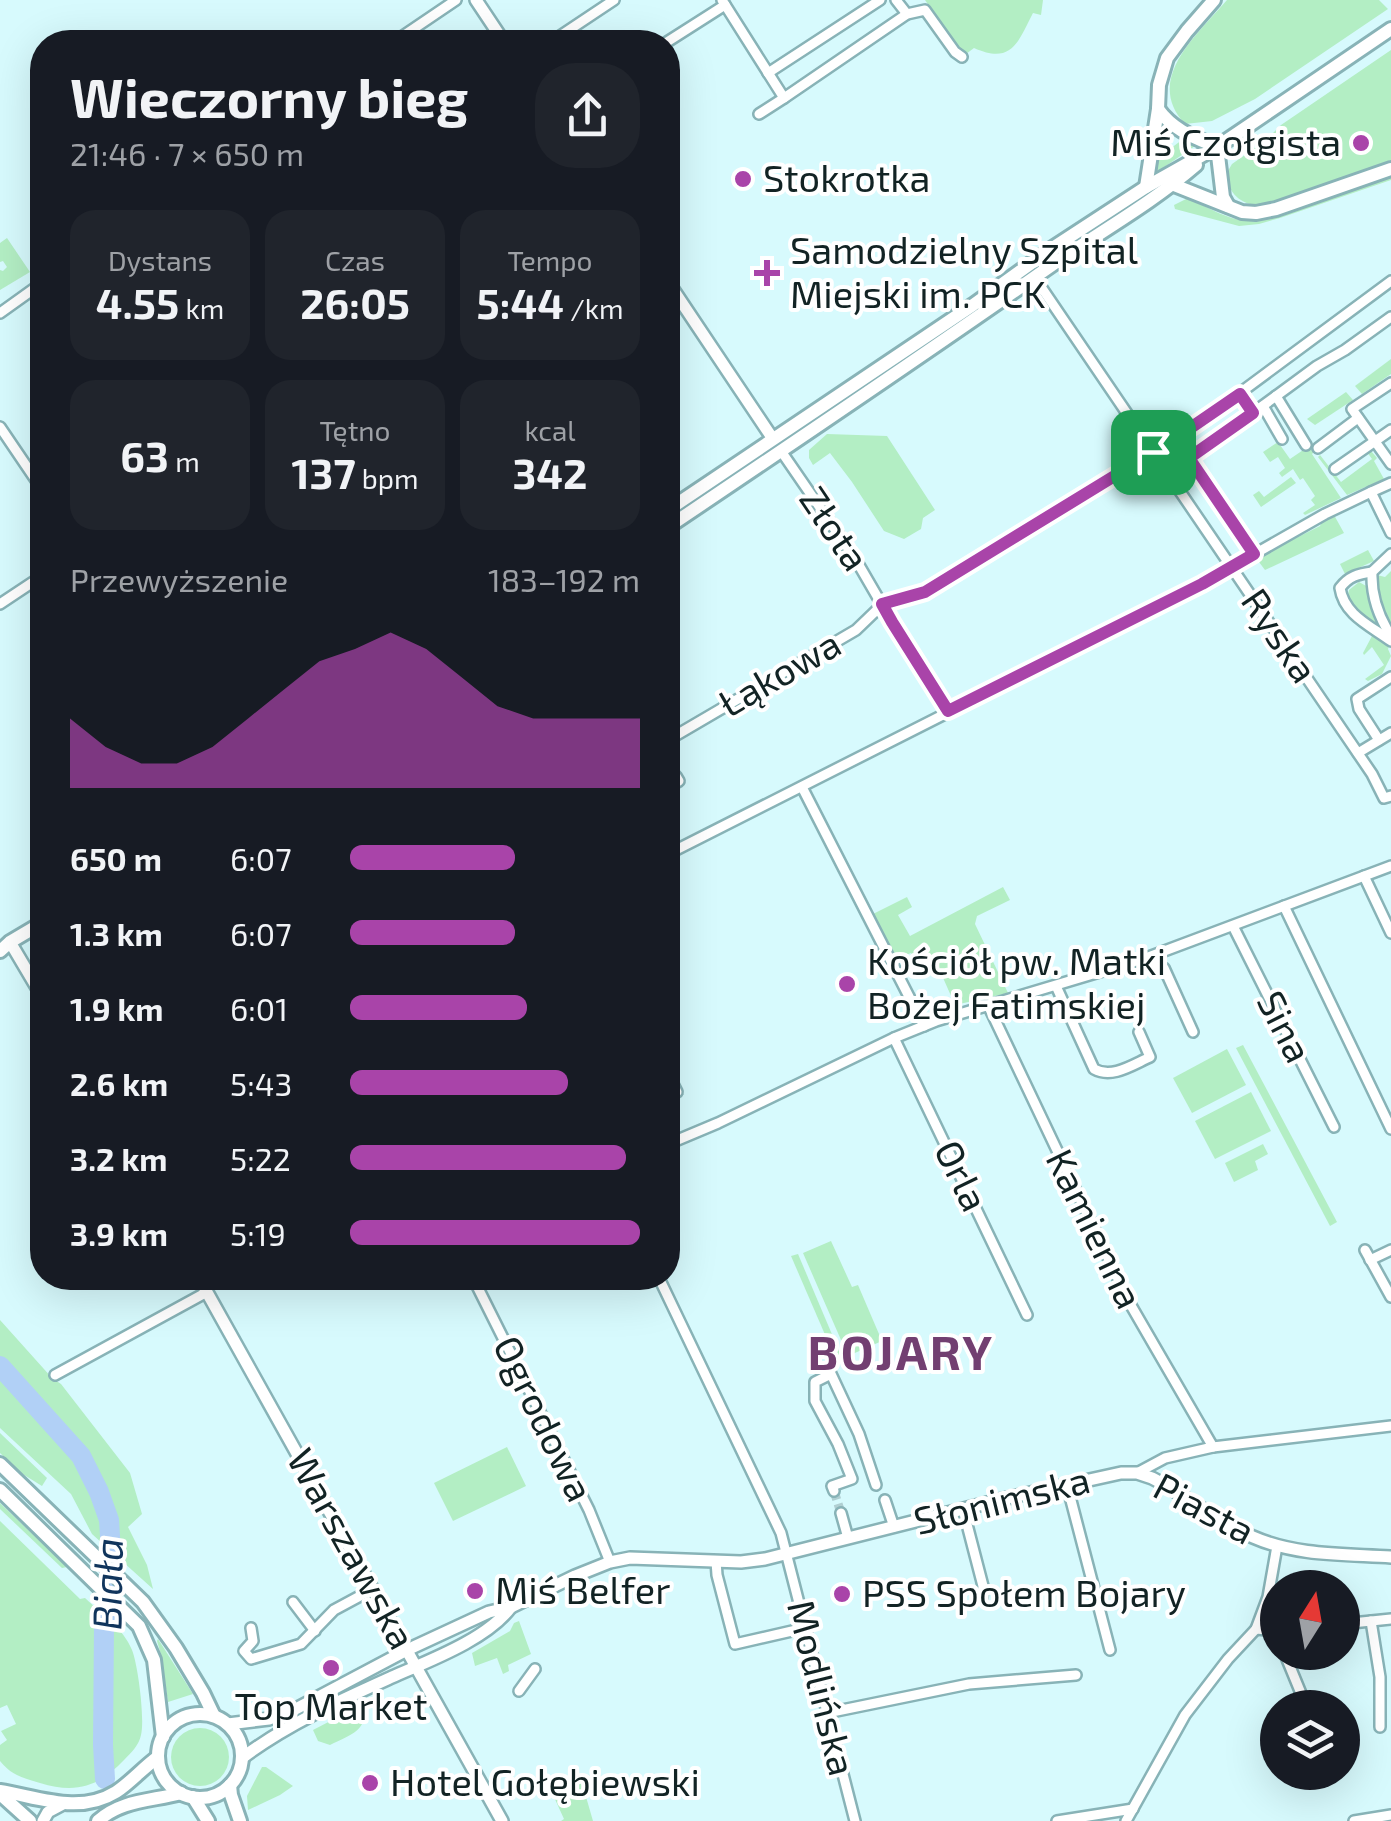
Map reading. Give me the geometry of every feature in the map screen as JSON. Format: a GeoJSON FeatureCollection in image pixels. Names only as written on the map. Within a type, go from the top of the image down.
{"type":"FeatureCollection","features":[{"type":"Feature","properties":{"kind":"main road"},"geometry":{"type":"LineString","coordinates":[[1146,187],[1159,85],[1167,58],[1214,0]]}},
{"type":"Feature","properties":{"kind":"main road"},"geometry":{"type":"LineString","coordinates":[[680,503],[844,410],[922,347],[1146,187],[1217,147],[1391,29]]}},
{"type":"Feature","properties":{"kind":"main road"},"geometry":{"type":"LineString","coordinates":[[1158,108],[1166,121],[1185,134],[1217,147]]}},
{"type":"Feature","properties":{"kind":"main road"},"geometry":{"type":"LineString","coordinates":[[680,518],[836,397],[1035,278],[1174,184],[1217,147]]}},
{"type":"Feature","properties":{"kind":"main road"},"geometry":{"type":"LineString","coordinates":[[1217,147],[1223,197],[1228,206]]}},
{"type":"Feature","properties":{"kind":"main road"},"geometry":{"type":"LineString","coordinates":[[1174,184],[1242,212],[1256,213],[1391,169]]}},
{"type":"Feature","properties":{"kind":"main road"},"geometry":{"type":"LineString","coordinates":[[836,397],[844,410]]}},
{"type":"Feature","properties":{"kind":"main road"},"geometry":{"type":"LineString","coordinates":[[3,946],[30,930]]}},
{"type":"Feature","properties":{"kind":"main road"},"geometry":{"type":"LineString","coordinates":[[0,1464],[153,1616],[214,1716]]}},
{"type":"Feature","properties":{"kind":"main road"},"geometry":{"type":"LineString","coordinates":[[0,1490],[139,1626],[154,1660],[163,1738]]}},
{"type":"Feature","properties":{"kind":"main road"},"geometry":{"type":"LineString","coordinates":[[100,1819],[113,1809],[145,1800],[187,1795],[213,1796],[230,1786],[242,1758],[236,1734],[214,1716],[194,1714],[168,1729],[158,1757],[165,1778],[187,1795],[208,1821]]}},
{"type":"Feature","properties":{"kind":"main road"},"geometry":{"type":"LineString","coordinates":[[0,1792],[63,1804],[94,1801],[117,1792],[158,1757]]}},
{"type":"Feature","properties":{"kind":"main road"},"geometry":{"type":"LineString","coordinates":[[230,1786],[240,1821]]}},
{"type":"Feature","properties":{"kind":"main road"},"geometry":{"type":"LineString","coordinates":[[0,1792],[30,1821]]}},
{"type":"Feature","properties":{"kind":"street"},"geometry":{"type":"LineString","coordinates":[[412,30],[456,0]]}},
{"type":"Feature","properties":{"kind":"street"},"geometry":{"type":"LineString","coordinates":[[476,0],[496,30]]}},
{"type":"Feature","properties":{"kind":"street"},"geometry":{"type":"LineString","coordinates":[[570,30],[614,0]]}},
{"type":"Feature","properties":{"kind":"street"},"geometry":{"type":"LineString","coordinates":[[768,73],[880,0]]}},
{"type":"Feature","properties":{"kind":"street"},"geometry":{"type":"LineString","coordinates":[[896,0],[907,14]]}},
{"type":"Feature","properties":{"kind":"street"},"geometry":{"type":"LineString","coordinates":[[680,33],[723,3],[784,98]]}},
{"type":"Feature","properties":{"kind":"street"},"geometry":{"type":"LineString","coordinates":[[758,114],[907,14],[924,10],[962,58]]}},
{"type":"Feature","properties":{"kind":"street","name":"Ryska"},"geometry":{"type":"LineString","coordinates":[[1035,278],[1387,797]]}},
{"type":"Feature","properties":{"kind":"street","name":"Łąkowa"},"geometry":{"type":"LineString","coordinates":[[680,733],[856,630],[882,604],[925,592],[1153,452],[1240,394],[1391,281]]}},
{"type":"Feature","properties":{"kind":"street"},"geometry":{"type":"LineString","coordinates":[[1,311],[30,291]]}},
{"type":"Feature","properties":{"kind":"street"},"geometry":{"type":"LineString","coordinates":[[680,300],[777,445]]}},
{"type":"Feature","properties":{"kind":"street"},"geometry":{"type":"LineString","coordinates":[[1254,554],[1189,458],[1240,428],[1276,396],[1391,317]]}},
{"type":"Feature","properties":{"kind":"street"},"geometry":{"type":"LineString","coordinates":[[1391,383],[1352,409],[1391,464]]}},
{"type":"Feature","properties":{"kind":"street"},"geometry":{"type":"LineString","coordinates":[[1240,394],[1253,413]]}},
{"type":"Feature","properties":{"kind":"street"},"geometry":{"type":"LineString","coordinates":[[1276,396],[1306,445]]}},
{"type":"Feature","properties":{"kind":"street"},"geometry":{"type":"LineString","coordinates":[[1263,406],[1282,439]]}},
{"type":"Feature","properties":{"kind":"street"},"geometry":{"type":"LineString","coordinates":[[1318,448],[1358,418]]}},
{"type":"Feature","properties":{"kind":"street"},"geometry":{"type":"LineString","coordinates":[[0,427],[30,471]]}},
{"type":"Feature","properties":{"kind":"street"},"geometry":{"type":"LineString","coordinates":[[1335,468],[1391,430]]}},
{"type":"Feature","properties":{"kind":"street","name":"Złota"},"geometry":{"type":"LineString","coordinates":[[777,445],[856,560],[948,711]]}},
{"type":"Feature","properties":{"kind":"street"},"geometry":{"type":"LineString","coordinates":[[680,848],[1202,584],[1391,482]]}},
{"type":"Feature","properties":{"kind":"street"},"geometry":{"type":"LineString","coordinates":[[1371,492],[1391,532]]}},
{"type":"Feature","properties":{"kind":"street"},"geometry":{"type":"LineString","coordinates":[[1391,554],[1372,572],[1346,579],[1340,588],[1342,600],[1358,618],[1391,638]]}},
{"type":"Feature","properties":{"kind":"street"},"geometry":{"type":"LineString","coordinates":[[1372,572],[1376,609],[1391,638]]}},
{"type":"Feature","properties":{"kind":"street"},"geometry":{"type":"LineString","coordinates":[[0,604],[30,584]]}},
{"type":"Feature","properties":{"kind":"street"},"geometry":{"type":"LineString","coordinates":[[1379,740],[1358,709],[1357,699],[1391,677]]}},
{"type":"Feature","properties":{"kind":"street"},"geometry":{"type":"LineString","coordinates":[[1358,753],[1391,733]]}},
{"type":"Feature","properties":{"kind":"street"},"geometry":{"type":"LineString","coordinates":[[802,787],[924,1026]]}},
{"type":"Feature","properties":{"kind":"street"},"geometry":{"type":"LineString","coordinates":[[680,1139],[924,1026],[1152,956],[1391,866]]}},
{"type":"Feature","properties":{"kind":"street"},"geometry":{"type":"LineString","coordinates":[[1364,876],[1391,932]]}},
{"type":"Feature","properties":{"kind":"street"},"geometry":{"type":"LineString","coordinates":[[1284,906],[1391,1129]]}},
{"type":"Feature","properties":{"kind":"street","name":"Sina"},"geometry":{"type":"LineString","coordinates":[[1233,926],[1334,1127]]}},
{"type":"Feature","properties":{"kind":"street"},"geometry":{"type":"LineString","coordinates":[[3,946],[30,981]]}},
{"type":"Feature","properties":{"kind":"street"},"geometry":{"type":"LineString","coordinates":[[1152,956],[1156,965],[1164,968],[1192,1032]]}},
{"type":"Feature","properties":{"kind":"street"},"geometry":{"type":"LineString","coordinates":[[1056,986],[1094,1069],[1099,1072],[1112,1073],[1150,1058],[1140,1032]]}},
{"type":"Feature","properties":{"kind":"street","name":"Kamienna"},"geometry":{"type":"LineString","coordinates":[[988,1005],[1129,1302],[1212,1446]]}},
{"type":"Feature","properties":{"kind":"street","name":"Orla"},"geometry":{"type":"LineString","coordinates":[[894,1038],[1027,1315]]}},
{"type":"Feature","properties":{"kind":"street"},"geometry":{"type":"LineString","coordinates":[[1391,1250],[1368,1255],[1388,1283],[1391,1297]]}},
{"type":"Feature","properties":{"kind":"street","name":"Ogrodowa"},"geometry":{"type":"LineString","coordinates":[[480,1290],[610,1562]]}},
{"type":"Feature","properties":{"kind":"street","name":"Modlińska"},"geometry":{"type":"LineString","coordinates":[[665,1290],[781,1533],[855,1821]]}},
{"type":"Feature","properties":{"kind":"street"},"geometry":{"type":"LineString","coordinates":[[55,1375],[207,1292]]}},
{"type":"Feature","properties":{"kind":"street","name":"Warszawska"},"geometry":{"type":"LineString","coordinates":[[207,1292],[502,1821]]}},
{"type":"Feature","properties":{"kind":"street"},"geometry":{"type":"LineString","coordinates":[[834,1491],[832,1486],[852,1479],[815,1401],[816,1382],[831,1374],[859,1434],[876,1485]]}},
{"type":"Feature","properties":{"kind":"street","name":"Słonimska"},"geometry":{"type":"LineString","coordinates":[[511,1607],[610,1562],[630,1558],[765,1560],[1067,1484],[1137,1473],[1166,1458],[1212,1446],[1391,1426]]}},
{"type":"Feature","properties":{"kind":"street","name":"Piasta"},"geometry":{"type":"LineString","coordinates":[[1137,1473],[1174,1489],[1240,1531],[1276,1546],[1391,1557]]}},
{"type":"Feature","properties":{"kind":"street"},"geometry":{"type":"LineString","coordinates":[[1067,1484],[1110,1650]]}},
{"type":"Feature","properties":{"kind":"street"},"geometry":{"type":"LineString","coordinates":[[885,1500],[894,1527]]}},
{"type":"Feature","properties":{"kind":"street"},"geometry":{"type":"LineString","coordinates":[[963,1509],[983,1586],[982,1598]]}},
{"type":"Feature","properties":{"kind":"street"},"geometry":{"type":"LineString","coordinates":[[841,1513],[848,1538]]}},
{"type":"Feature","properties":{"kind":"street"},"geometry":{"type":"LineString","coordinates":[[1126,1821],[1185,1715],[1256,1629],[1268,1597],[1276,1546]]}},
{"type":"Feature","properties":{"kind":"street"},"geometry":{"type":"LineString","coordinates":[[716,1561],[735,1644],[805,1628]]}},
{"type":"Feature","properties":{"kind":"street"},"geometry":{"type":"LineString","coordinates":[[251,1628],[253,1641],[244,1650],[250,1659],[301,1644],[334,1610],[372,1589]]}},
{"type":"Feature","properties":{"kind":"street"},"geometry":{"type":"LineString","coordinates":[[292,1602],[315,1631]]}},
{"type":"Feature","properties":{"kind":"street"},"geometry":{"type":"LineString","coordinates":[[228,1724],[270,1719],[290,1712],[407,1650],[489,1612],[511,1607]]}},
{"type":"Feature","properties":{"kind":"street"},"geometry":{"type":"LineString","coordinates":[[242,1758],[266,1740],[454,1649],[504,1616],[511,1607]]}},
{"type":"Feature","properties":{"kind":"street"},"geometry":{"type":"LineString","coordinates":[[1360,1622],[1391,1619]]}},
{"type":"Feature","properties":{"kind":"street"},"geometry":{"type":"LineString","coordinates":[[1371,1620],[1380,1677],[1380,1727]]}},
{"type":"Feature","properties":{"kind":"street"},"geometry":{"type":"LineString","coordinates":[[1256,1629],[1260,1630]]}},
{"type":"Feature","properties":{"kind":"street"},"geometry":{"type":"LineString","coordinates":[[519,1691],[534,1669]]}},
{"type":"Feature","properties":{"kind":"street"},"geometry":{"type":"LineString","coordinates":[[827,1713],[954,1686],[1076,1675]]}},
{"type":"Feature","properties":{"kind":"street"},"geometry":{"type":"LineString","coordinates":[[43,1821],[48,1812],[63,1804]]}},
{"type":"Feature","properties":{"kind":"street"},"geometry":{"type":"LineString","coordinates":[[1057,1821],[1133,1809]]}},
{"type":"Feature","properties":{"kind":"street"},"geometry":{"type":"LineString","coordinates":[[1354,1821],[1391,1814]]}},
{"type":"Feature","properties":{"kind":"green space"},"geometry":{"type":"Polygon","coordinates":[[[925,0],[1043,0],[1041,15],[1033,13],[1012,48],[997,54],[974,48],[966,54],[925,0]]]}},
{"type":"Feature","properties":{"kind":"green space"},"geometry":{"type":"Polygon","coordinates":[[[1227,0],[1379,0],[1388,9],[1255,99],[1212,121],[1185,124],[1174,107],[1172,74],[1190,42],[1227,0]]]}},
{"type":"Feature","properties":{"kind":"green space"},"geometry":{"type":"Polygon","coordinates":[[[1391,50],[1391,160],[1269,205],[1246,203],[1231,191],[1225,176],[1232,164],[1281,125],[1391,50]]]}},
{"type":"Feature","properties":{"kind":"green space"},"geometry":{"type":"Polygon","coordinates":[[[1182,140],[1196,144],[1154,174],[1156,159],[1182,140]]]}},
{"type":"Feature","properties":{"kind":"green space"},"geometry":{"type":"Polygon","coordinates":[[[1391,176],[1391,180],[1259,224],[1239,226],[1175,209],[1174,205],[1188,198],[1231,218],[1259,221],[1391,176]]]}},
{"type":"Feature","properties":{"kind":"green space"},"geometry":{"type":"Polygon","coordinates":[[[7,238],[30,272],[0,290],[0,270],[7,267],[0,262],[0,243],[7,238]]]}},
{"type":"Feature","properties":{"kind":"green space"},"geometry":{"type":"Polygon","coordinates":[[[1391,359],[1391,374],[1362,394],[1355,386],[1391,359]]]}},
{"type":"Feature","properties":{"kind":"green space"},"geometry":{"type":"Polygon","coordinates":[[[1346,392],[1353,400],[1315,425],[1307,419],[1346,392]]]}},
{"type":"Feature","properties":{"kind":"green space"},"geometry":{"type":"Polygon","coordinates":[[[827,434],[887,436],[935,510],[923,518],[921,529],[904,539],[884,531],[830,453],[813,465],[809,450],[827,434]]]}},
{"type":"Feature","properties":{"kind":"green space"},"geometry":{"type":"Polygon","coordinates":[[[1278,442],[1290,459],[1312,444],[1316,450],[1312,454],[1341,498],[1305,515],[1315,505],[1311,500],[1315,496],[1303,478],[1300,480],[1293,469],[1282,477],[1279,473],[1285,468],[1278,457],[1270,462],[1263,452],[1278,442]]]}},
{"type":"Feature","properties":{"kind":"green space"},"geometry":{"type":"Polygon","coordinates":[[[1371,451],[1384,479],[1347,495],[1318,457],[1341,482],[1372,459],[1367,452],[1371,451]]]}},
{"type":"Feature","properties":{"kind":"green space"},"geometry":{"type":"Polygon","coordinates":[[[1291,477],[1296,483],[1261,507],[1253,495],[1259,491],[1264,497],[1291,477]]]}},
{"type":"Feature","properties":{"kind":"green space"},"geometry":{"type":"Polygon","coordinates":[[[1334,515],[1344,533],[1265,570],[1256,558],[1320,526],[1334,515]]]}},
{"type":"Feature","properties":{"kind":"green space"},"geometry":{"type":"Polygon","coordinates":[[[1368,550],[1374,561],[1345,574],[1340,564],[1368,550]]]}},
{"type":"Feature","properties":{"kind":"green space"},"geometry":{"type":"Polygon","coordinates":[[[1391,571],[1391,625],[1381,601],[1377,575],[1385,577],[1391,571]]]}},
{"type":"Feature","properties":{"kind":"green space"},"geometry":{"type":"Polygon","coordinates":[[[1359,582],[1368,587],[1371,608],[1381,628],[1362,616],[1347,598],[1349,590],[1359,582]]]}},
{"type":"Feature","properties":{"kind":"green space"},"geometry":{"type":"Polygon","coordinates":[[[1374,635],[1389,646],[1391,656],[1382,674],[1368,681],[1365,679],[1384,665],[1372,647],[1363,653],[1374,635]]]}},
{"type":"Feature","properties":{"kind":"green space"},"geometry":{"type":"Polygon","coordinates":[[[1003,887],[1010,900],[977,916],[975,924],[1008,993],[955,1005],[933,955],[918,966],[911,953],[892,961],[869,916],[907,897],[912,907],[898,915],[910,936],[1003,887]]]}},
{"type":"Feature","properties":{"kind":"green space"},"geometry":{"type":"Polygon","coordinates":[[[1243,1045],[1337,1222],[1330,1226],[1236,1048],[1243,1045]]]}},
{"type":"Feature","properties":{"kind":"green space"},"geometry":{"type":"Polygon","coordinates":[[[1227,1049],[1246,1085],[1192,1113],[1173,1078],[1227,1049]]]}},
{"type":"Feature","properties":{"kind":"green space"},"geometry":{"type":"Polygon","coordinates":[[[1251,1092],[1271,1131],[1215,1159],[1195,1121],[1251,1092]]]}},
{"type":"Feature","properties":{"kind":"green space"},"geometry":{"type":"Polygon","coordinates":[[[1263,1144],[1268,1154],[1255,1161],[1258,1170],[1234,1182],[1225,1163],[1263,1144]]]}},
{"type":"Feature","properties":{"kind":"green space"},"geometry":{"type":"Polygon","coordinates":[[[831,1241],[852,1287],[858,1285],[882,1341],[848,1356],[803,1253],[831,1241]]]}},
{"type":"Feature","properties":{"kind":"green space"},"geometry":{"type":"Polygon","coordinates":[[[798,1254],[842,1358],[836,1360],[791,1256],[798,1254]]]}},
{"type":"Feature","properties":{"kind":"green space"},"geometry":{"type":"Polygon","coordinates":[[[0,1320],[61,1384],[130,1473],[142,1514],[128,1527],[147,1565],[153,1589],[92,1534],[71,1494],[0,1428],[0,1320]]]}},
{"type":"Feature","properties":{"kind":"green space"},"geometry":{"type":"Polygon","coordinates":[[[0,1433],[47,1478],[42,1486],[0,1453],[0,1433]]]}},
{"type":"Feature","properties":{"kind":"green space"},"geometry":{"type":"Polygon","coordinates":[[[507,1447],[526,1486],[453,1521],[434,1483],[507,1447]]]}},
{"type":"Feature","properties":{"kind":"green space"},"geometry":{"type":"Polygon","coordinates":[[[0,1503],[67,1567],[62,1568],[0,1509],[0,1503]]]}},
{"type":"Feature","properties":{"kind":"green space"},"geometry":{"type":"Polygon","coordinates":[[[0,1521],[80,1599],[85,1598],[112,1622],[132,1650],[141,1705],[140,1739],[105,1777],[86,1786],[65,1788],[40,1783],[13,1773],[0,1761],[0,1745],[7,1740],[1,1731],[16,1724],[7,1705],[0,1708],[0,1521]]]}},
{"type":"Feature","properties":{"kind":"green space"},"geometry":{"type":"Polygon","coordinates":[[[519,1621],[531,1654],[508,1665],[509,1671],[503,1674],[497,1658],[475,1666],[472,1653],[510,1631],[519,1621]]]}},
{"type":"Feature","properties":{"kind":"green space"},"geometry":{"type":"Polygon","coordinates":[[[158,1639],[193,1694],[168,1702],[158,1639]]]}},
{"type":"Feature","properties":{"kind":"green space"},"geometry":{"type":"Polygon","coordinates":[[[365,1703],[364,1720],[357,1730],[330,1745],[318,1741],[313,1730],[365,1703]]]}},
{"type":"Feature","properties":{"kind":"green space"},"geometry":{"type":"Polygon","coordinates":[[[200,1728],[220,1737],[229,1757],[220,1777],[200,1786],[180,1777],[171,1757],[180,1737],[200,1728]]]}},
{"type":"Feature","properties":{"kind":"green space"},"geometry":{"type":"Polygon","coordinates":[[[262,1767],[293,1786],[248,1810],[247,1796],[262,1767]]]}},
{"type":"Feature","properties":{"kind":"green space"},"geometry":{"type":"Polygon","coordinates":[[[580,1776],[593,1821],[561,1821],[564,1819],[549,1786],[580,1776]]]}},
{"type":"Feature","properties":{"kind":"waterway","name":"Biała"},"geometry":{"type":"LineString","coordinates":[[0,1366],[81,1456],[109,1520],[111,1552],[104,1626],[105,1779]]}},
{"type":"Feature","properties":{"kind":"tunnel"},"geometry":{"type":"LineString","coordinates":[[834,1491],[841,1513]]}},
{"type":"Feature","properties":{"kind":"place","name":"Miś Czołgista"},"geometry":{"type":"Point","coordinates":[1361,143]}},
{"type":"Feature","properties":{"kind":"place","name":"Stokrotka"},"geometry":{"type":"Point","coordinates":[743,179]}},
{"type":"Feature","properties":{"kind":"place","name":"Samodzielny Szpital Miejski im. PCK"},"geometry":{"type":"Point","coordinates":[767,273]}},
{"type":"Feature","properties":{"kind":"place","name":"Kościół pw. Matki Bożej Fatimskiej"},"geometry":{"type":"Point","coordinates":[847,984]}},
{"type":"Feature","properties":{"kind":"place","name":"Miś Belfer"},"geometry":{"type":"Point","coordinates":[475,1591]}},
{"type":"Feature","properties":{"kind":"place","name":"PSS Społem Bojary"},"geometry":{"type":"Point","coordinates":[842,1594]}},
{"type":"Feature","properties":{"kind":"place","name":"Top Market"},"geometry":{"type":"Point","coordinates":[331,1668]}},
{"type":"Feature","properties":{"kind":"place","name":"Hotel Gołębiewski"},"geometry":{"type":"Point","coordinates":[370,1783]}},
{"type":"Feature","properties":{"kind":"district","name":"BOJARY"},"geometry":{"type":"Point","coordinates":[901,1353]}},
{"type":"Feature","properties":{"kind":"route"},"geometry":{"type":"LineString","coordinates":[[1240,394],[1253,413],[1189,458],[1254,554],[948,711],[882,604],[925,592],[1153,452],[1240,394]]}}]}
